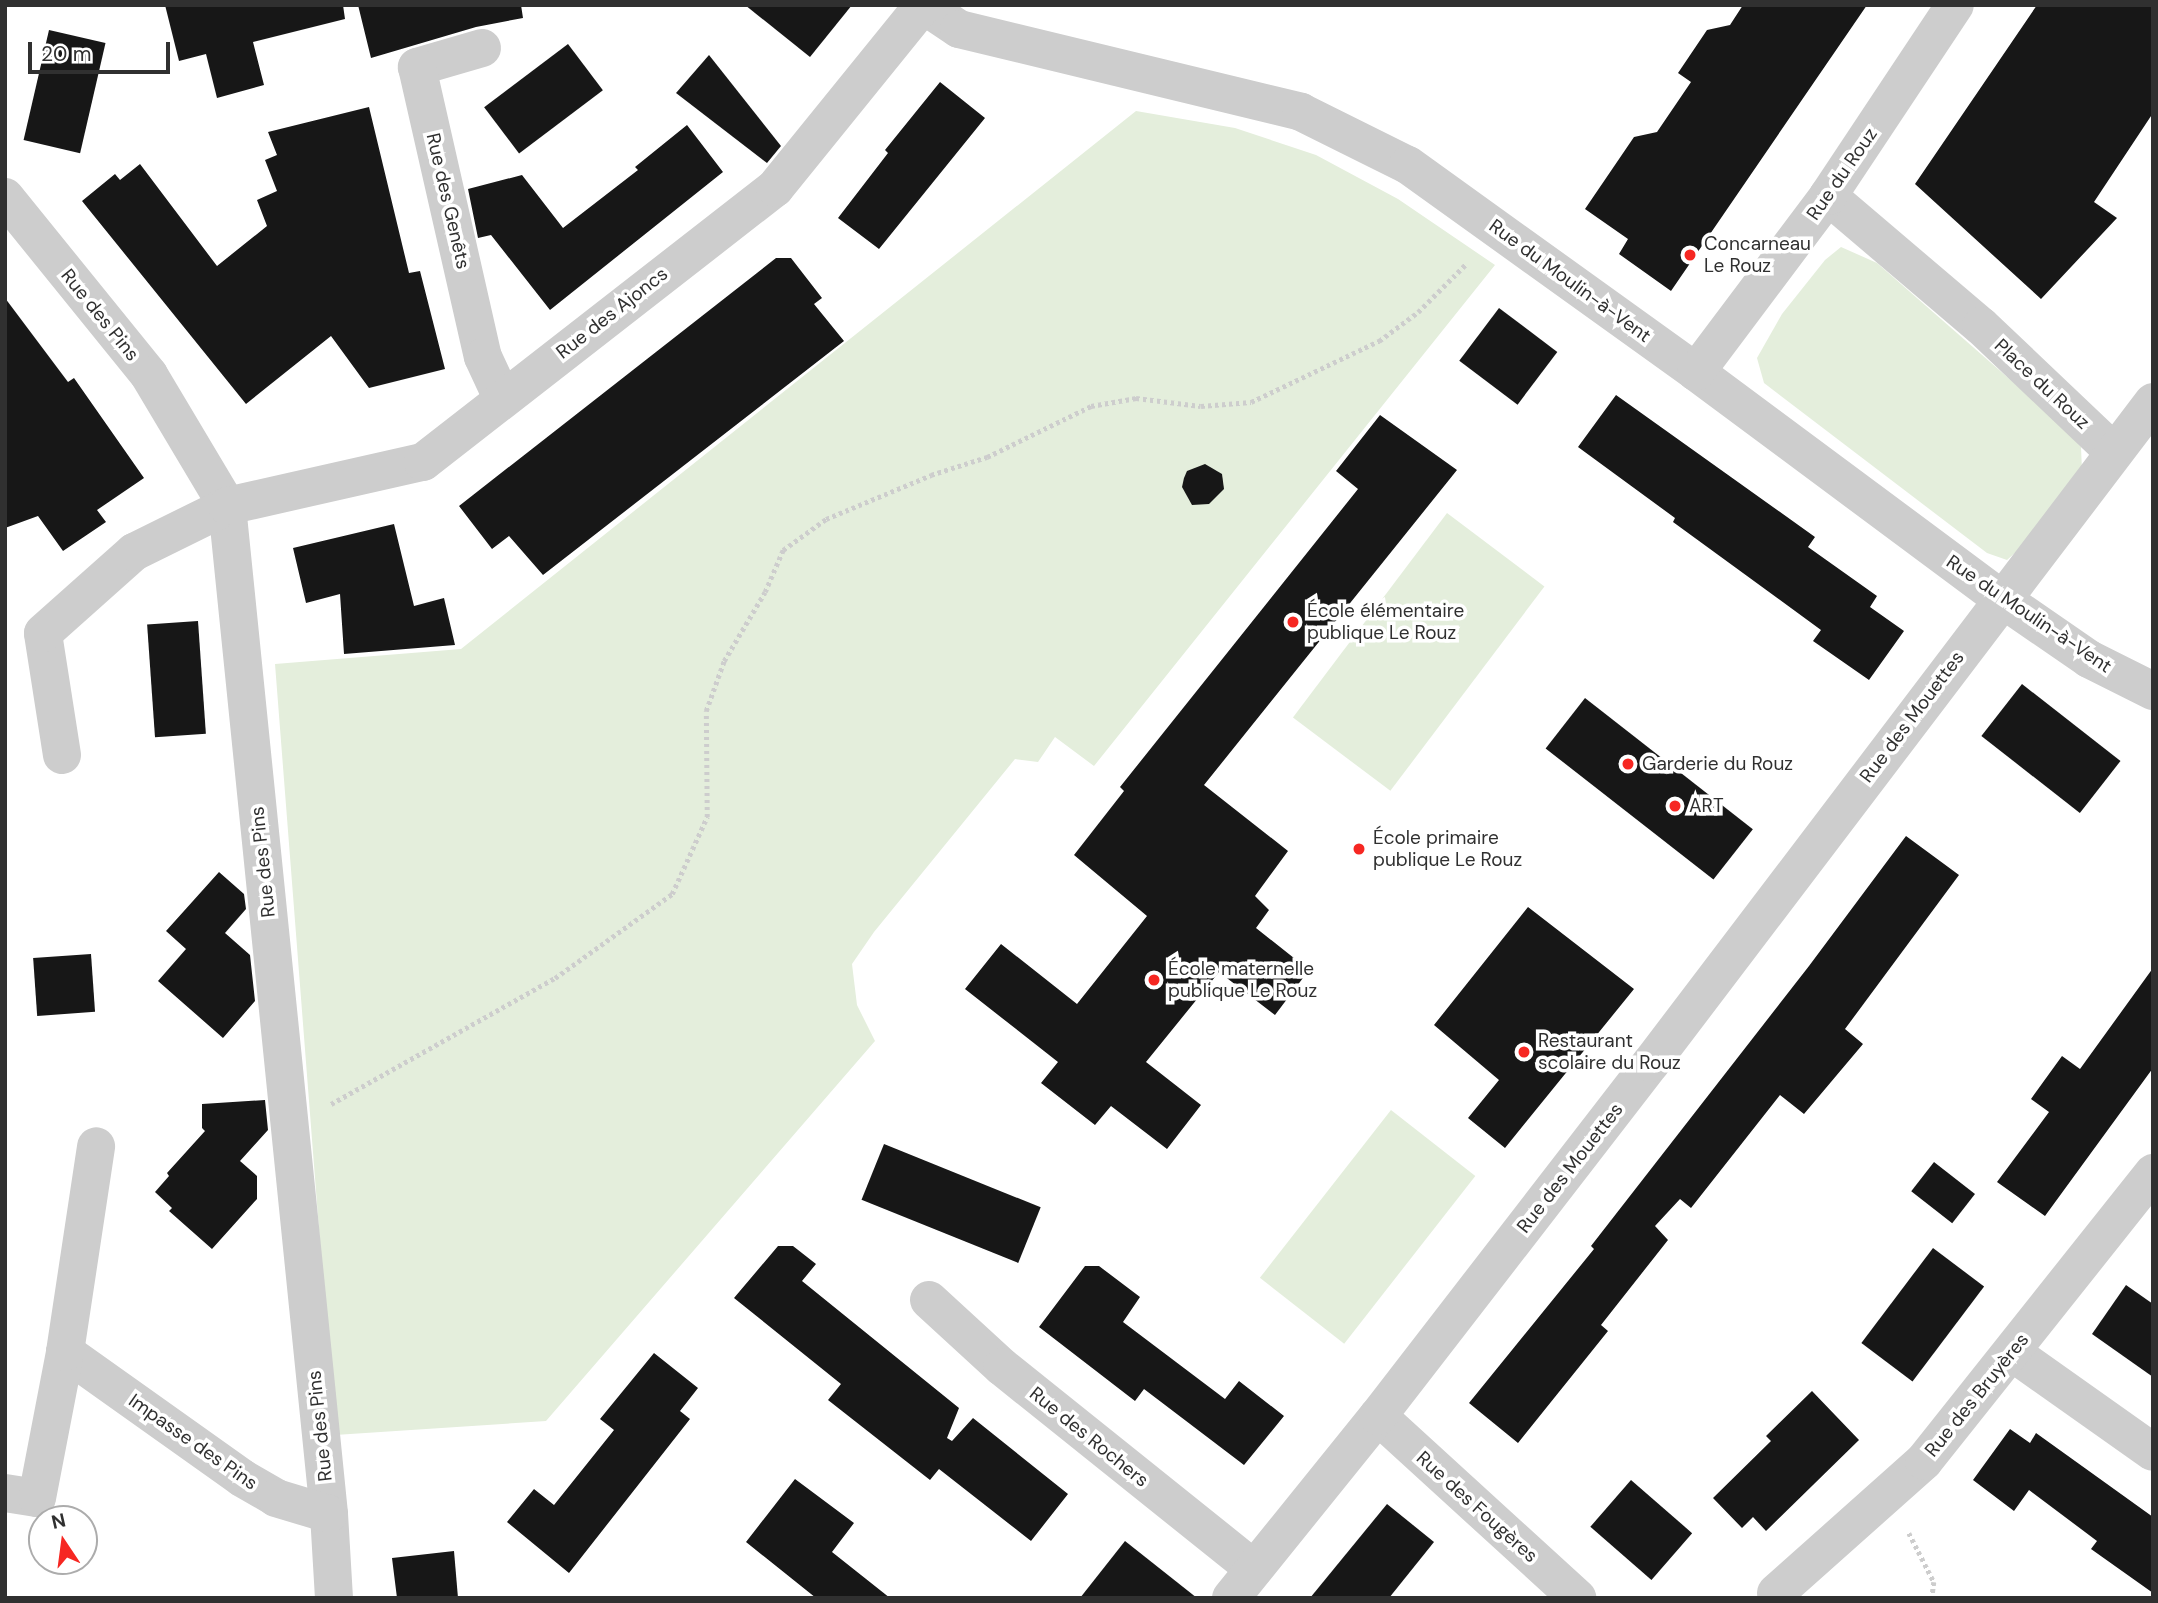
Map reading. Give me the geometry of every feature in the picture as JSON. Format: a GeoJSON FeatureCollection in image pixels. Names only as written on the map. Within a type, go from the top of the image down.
{"type":"FeatureCollection","features":[{"type":"Feature","properties":{"kind":"street","name":"Rue du Moulin-à-Vent"},"geometry":{"type":"LineString","coordinates":[[923,5],[959,29],[1301,112],[1408,165],[1696,372],[2002,600],[2089,659],[2153,691]]}},
{"type":"Feature","properties":{"kind":"street","name":"Rue des Ajoncs"},"geometry":{"type":"LineString","coordinates":[[62,755],[43,633],[134,552],[227,506],[423,462],[775,188],[923,5]]}},
{"type":"Feature","properties":{"kind":"street","name":"Rue du Rouz"},"geometry":{"type":"LineString","coordinates":[[1696,372],[1828,196],[1955,5]]}},
{"type":"Feature","properties":{"kind":"street","name":"Rue des Genêts"},"geometry":{"type":"LineString","coordinates":[[482,48],[417,67],[483,357],[502,398]]}},
{"type":"Feature","properties":{"kind":"street","name":"Place du Rouz"},"geometry":{"type":"LineString","coordinates":[[1828,196],[1981,326],[2114,452]]}},
{"type":"Feature","properties":{"kind":"street","name":"Rue des Pins"},"geometry":{"type":"LineString","coordinates":[[5,197],[149,375],[227,506],[329,1514],[334,1598]]}},
{"type":"Feature","properties":{"kind":"street"},"geometry":{"type":"LineString","coordinates":[[2002,600],[2153,402]]}},
{"type":"Feature","properties":{"kind":"street","name":"Rue des Mouettes"},"geometry":{"type":"LineString","coordinates":[[1243,1583],[1378,1416],[1651,1063],[2002,600]]}},
{"type":"Feature","properties":{"kind":"street"},"geometry":{"type":"LineString","coordinates":[[5,1493],[37,1498],[65,1352],[96,1146]]}},
{"type":"Feature","properties":{"kind":"street","name":"Rue des Bruyères"},"geometry":{"type":"LineString","coordinates":[[1776,1593],[1924,1461],[2013,1353],[2153,1173]]}},
{"type":"Feature","properties":{"kind":"street","name":"Rue des Rochers"},"geometry":{"type":"LineString","coordinates":[[929,1300],[1243,1583]]}},
{"type":"Feature","properties":{"kind":"street","name":"Impasse des Pins"},"geometry":{"type":"LineString","coordinates":[[65,1352],[242,1478],[276,1498],[329,1514]]}},
{"type":"Feature","properties":{"kind":"street"},"geometry":{"type":"LineString","coordinates":[[2013,1353],[2153,1452]]}},
{"type":"Feature","properties":{"kind":"street","name":"Rue des Fougères"},"geometry":{"type":"LineString","coordinates":[[1378,1416],[1577,1598]]}},
{"type":"Feature","properties":{"kind":"path"},"geometry":{"type":"LineString","coordinates":[[290,1126],[555,978],[672,894],[708,817],[706,710],[724,661],[765,592],[783,550],[826,519],[931,475],[987,457],[1091,406],[1136,398],[1201,407],[1251,402],[1379,341],[1419,312],[1500,231]]}},
{"type":"Feature","properties":{"kind":"path"},"geometry":{"type":"LineString","coordinates":[[1889,1495],[1934,1582],[1932,1598]]}},
{"type":"Feature","properties":{"kind":"green space"},"geometry":{"type":"Polygon","coordinates":[[[1136,111],[1235,128],[1316,155],[1398,199],[1495,265],[1094,766],[1055,737],[1038,762],[1015,759],[874,932],[852,964],[857,1005],[875,1041],[546,1421],[335,1435],[275,664],[461,649],[1136,111]]]}},
{"type":"Feature","properties":{"kind":"green space"},"geometry":{"type":"Polygon","coordinates":[[[1841,247],[1877,263],[2061,424],[2081,447],[2082,471],[2025,544],[2007,560],[1987,553],[1764,383],[1757,358],[1782,314],[1825,260],[1841,247]]]}},
{"type":"Feature","properties":{"kind":"green space"},"geometry":{"type":"Polygon","coordinates":[[[1447,513],[1544,586],[1390,791],[1293,717],[1447,513]]]}},
{"type":"Feature","properties":{"kind":"green space"},"geometry":{"type":"Polygon","coordinates":[[[1391,1110],[1475,1176],[1344,1344],[1260,1278],[1391,1110]]]}},
{"type":"Feature","properties":{"kind":"building"},"geometry":{"type":"Polygon","coordinates":[[[165,5],[343,5],[345,19],[253,42],[264,85],[217,98],[206,54],[179,61],[165,5]]]}},
{"type":"Feature","properties":{"kind":"building"},"geometry":{"type":"Polygon","coordinates":[[[358,5],[521,5],[523,18],[476,27],[371,58],[358,5]]]}},
{"type":"Feature","properties":{"kind":"building"},"geometry":{"type":"Polygon","coordinates":[[[745,5],[852,5],[810,57],[745,5]]]}},
{"type":"Feature","properties":{"kind":"building"},"geometry":{"type":"Polygon","coordinates":[[[1743,5],[1867,5],[1671,291],[1619,254],[1628,239],[1585,209],[1634,137],[1657,132],[1691,82],[1678,73],[1707,30],[1730,25],[1743,5]]]}},
{"type":"Feature","properties":{"kind":"building"},"geometry":{"type":"Polygon","coordinates":[[[2037,5],[2153,5],[2153,113],[2094,202],[2117,218],[2041,299],[1915,184],[2037,5]]]}},
{"type":"Feature","properties":{"kind":"building"},"geometry":{"type":"Polygon","coordinates":[[[49,30],[106,43],[80,153],[24,140],[49,30]]]}},
{"type":"Feature","properties":{"kind":"building"},"geometry":{"type":"Polygon","coordinates":[[[568,44],[603,90],[519,154],[484,107],[568,44]]]}},
{"type":"Feature","properties":{"kind":"building"},"geometry":{"type":"Polygon","coordinates":[[[709,55],[781,146],[767,163],[676,93],[709,55]]]}},
{"type":"Feature","properties":{"kind":"building"},"geometry":{"type":"Polygon","coordinates":[[[940,82],[985,118],[879,249],[838,218],[888,153],[885,150],[940,82]]]}},
{"type":"Feature","properties":{"kind":"building"},"geometry":{"type":"Polygon","coordinates":[[[369,107],[409,273],[420,271],[445,369],[369,388],[331,336],[246,404],[82,201],[115,174],[120,180],[140,164],[217,266],[267,226],[257,200],[277,191],[265,160],[277,155],[268,132],[369,107]]]}},
{"type":"Feature","properties":{"kind":"building"},"geometry":{"type":"Polygon","coordinates":[[[687,125],[723,172],[550,310],[491,235],[478,238],[468,189],[522,175],[563,228],[638,170],[635,167],[687,125]]]}},
{"type":"Feature","properties":{"kind":"building"},"geometry":{"type":"Polygon","coordinates":[[[776,258],[791,258],[822,298],[814,304],[844,341],[543,575],[509,536],[492,549],[459,506],[776,258]]]}},
{"type":"Feature","properties":{"kind":"building"},"geometry":{"type":"Polygon","coordinates":[[[5,298],[68,382],[74,378],[144,478],[97,510],[106,522],[63,551],[38,516],[5,528],[5,298]]]}},
{"type":"Feature","properties":{"kind":"building"},"geometry":{"type":"Polygon","coordinates":[[[1499,308],[1557,352],[1518,405],[1459,361],[1499,308]]]}},
{"type":"Feature","properties":{"kind":"building"},"geometry":{"type":"Polygon","coordinates":[[[1616,395],[1815,537],[1808,547],[1877,596],[1870,607],[1904,631],[1869,680],[1813,641],[1821,630],[1673,522],[1675,518],[1578,447],[1616,395]]]}},
{"type":"Feature","properties":{"kind":"building"},"geometry":{"type":"Polygon","coordinates":[[[1380,415],[1457,470],[1204,785],[1288,851],[1255,896],[1269,910],[1256,928],[1309,970],[1275,1015],[1219,972],[1146,1062],[1201,1105],[1167,1149],[1111,1106],[1095,1125],[1041,1083],[1058,1062],[965,989],[1001,944],[1077,1004],[1147,916],[1074,855],[1124,791],[1120,787],[1358,489],[1336,471],[1380,415]]]}},
{"type":"Feature","properties":{"kind":"building"},"geometry":{"type":"Polygon","coordinates":[[[1205,464],[1222,474],[1224,489],[1209,504],[1192,505],[1182,487],[1184,478],[1187,471],[1205,464]]]}},
{"type":"Feature","properties":{"kind":"building"},"geometry":{"type":"Polygon","coordinates":[[[394,524],[414,606],[444,598],[455,645],[344,654],[340,594],[306,603],[293,548],[394,524]]]}},
{"type":"Feature","properties":{"kind":"building"},"geometry":{"type":"Polygon","coordinates":[[[198,621],[206,734],[155,737],[147,625],[198,621]]]}},
{"type":"Feature","properties":{"kind":"building"},"geometry":{"type":"Polygon","coordinates":[[[2022,684],[2121,761],[2080,813],[1981,736],[2022,684]]]}},
{"type":"Feature","properties":{"kind":"building"},"geometry":{"type":"Polygon","coordinates":[[[1585,698],[1753,829],[1713,880],[1546,748],[1585,698]]]}},
{"type":"Feature","properties":{"kind":"building"},"geometry":{"type":"Polygon","coordinates":[[[1906,836],[1959,875],[1845,1029],[1863,1044],[1804,1114],[1780,1095],[1691,1208],[1680,1199],[1655,1226],[1668,1240],[1601,1325],[1608,1331],[1518,1443],[1469,1403],[1594,1249],[1591,1246],[1809,966],[1906,836]]]}},
{"type":"Feature","properties":{"kind":"building"},"geometry":{"type":"Polygon","coordinates":[[[219,872],[244,894],[246,909],[225,933],[250,955],[255,1001],[223,1038],[158,981],[186,949],[166,931],[219,872]]]}},
{"type":"Feature","properties":{"kind":"building","name":"Restaurant scolaire du Rouz"},"geometry":{"type":"Polygon","coordinates":[[[1528,907],[1634,989],[1505,1148],[1468,1118],[1499,1080],[1434,1025],[1528,907]]]}},
{"type":"Feature","properties":{"kind":"building"},"geometry":{"type":"Polygon","coordinates":[[[91,954],[95,1012],[37,1016],[33,958],[91,954]]]}},
{"type":"Feature","properties":{"kind":"building"},"geometry":{"type":"Polygon","coordinates":[[[2153,968],[2153,1068],[2045,1216],[1997,1182],[2049,1112],[2031,1099],[2062,1056],[2080,1069],[2153,968]]]}},
{"type":"Feature","properties":{"kind":"building"},"geometry":{"type":"Polygon","coordinates":[[[265,1100],[268,1130],[240,1161],[257,1176],[257,1199],[212,1249],[169,1211],[172,1208],[155,1192],[169,1176],[167,1173],[205,1131],[202,1128],[202,1104],[265,1100]]]}},
{"type":"Feature","properties":{"kind":"building"},"geometry":{"type":"Polygon","coordinates":[[[884,1144],[1041,1207],[1018,1263],[862,1200],[884,1144]]]}},
{"type":"Feature","properties":{"kind":"building"},"geometry":{"type":"Polygon","coordinates":[[[1934,1162],[1975,1194],[1952,1223],[1911,1191],[1934,1162]]]}},
{"type":"Feature","properties":{"kind":"building"},"geometry":{"type":"Polygon","coordinates":[[[778,1246],[793,1246],[816,1264],[802,1281],[959,1408],[947,1438],[952,1441],[973,1418],[1068,1494],[1031,1541],[939,1469],[930,1480],[828,1400],[841,1384],[734,1298],[778,1246]]]}},
{"type":"Feature","properties":{"kind":"building"},"geometry":{"type":"Polygon","coordinates":[[[1933,1248],[1984,1287],[1912,1382],[1861,1343],[1933,1248]]]}},
{"type":"Feature","properties":{"kind":"building"},"geometry":{"type":"Polygon","coordinates":[[[1085,1266],[1099,1266],[1140,1297],[1123,1322],[1225,1399],[1239,1381],[1284,1416],[1244,1465],[1144,1389],[1135,1401],[1039,1327],[1085,1266]]]}},
{"type":"Feature","properties":{"kind":"building"},"geometry":{"type":"Polygon","coordinates":[[[2126,1285],[2153,1304],[2153,1377],[2092,1334],[2126,1285]]]}},
{"type":"Feature","properties":{"kind":"building"},"geometry":{"type":"Polygon","coordinates":[[[654,1353],[698,1388],[680,1411],[690,1419],[569,1573],[507,1522],[534,1489],[554,1505],[614,1430],[600,1419],[654,1353]]]}},
{"type":"Feature","properties":{"kind":"building"},"geometry":{"type":"Polygon","coordinates":[[[1812,1391],[1859,1440],[1766,1531],[1753,1517],[1742,1528],[1713,1498],[1771,1441],[1766,1436],[1812,1391]]]}},
{"type":"Feature","properties":{"kind":"building"},"geometry":{"type":"Polygon","coordinates":[[[2010,1429],[2030,1443],[2036,1433],[2153,1517],[2153,1593],[2091,1549],[2097,1541],[2029,1490],[2014,1511],[1973,1480],[2010,1429]]]}},
{"type":"Feature","properties":{"kind":"building"},"geometry":{"type":"Polygon","coordinates":[[[795,1479],[854,1523],[832,1552],[890,1598],[816,1598],[746,1542],[795,1479]]]}},
{"type":"Feature","properties":{"kind":"building"},"geometry":{"type":"Polygon","coordinates":[[[1631,1480],[1692,1533],[1651,1580],[1590,1527],[1631,1480]]]}},
{"type":"Feature","properties":{"kind":"building"},"geometry":{"type":"Polygon","coordinates":[[[1387,1504],[1434,1542],[1389,1598],[1310,1598],[1387,1504]]]}},
{"type":"Feature","properties":{"kind":"building"},"geometry":{"type":"Polygon","coordinates":[[[1125,1541],[1197,1598],[1080,1598],[1125,1541]]]}},
{"type":"Feature","properties":{"kind":"building"},"geometry":{"type":"Polygon","coordinates":[[[454,1551],[458,1598],[397,1598],[392,1558],[454,1551]]]}},
{"type":"Feature","properties":{"kind":"place","name":"Concarneau Le Rouz"},"geometry":{"type":"Point","coordinates":[1690,255]}},
{"type":"Feature","properties":{"kind":"place","name":"École élémentaire publique Le Rouz"},"geometry":{"type":"Point","coordinates":[1293,622]}},
{"type":"Feature","properties":{"kind":"place","name":"Garderie du Rouz"},"geometry":{"type":"Point","coordinates":[1628,764]}},
{"type":"Feature","properties":{"kind":"place","name":"ART"},"geometry":{"type":"Point","coordinates":[1675,806]}},
{"type":"Feature","properties":{"kind":"place","name":"École primaire publique Le Rouz"},"geometry":{"type":"Point","coordinates":[1359,849]}},
{"type":"Feature","properties":{"kind":"place","name":"École maternelle publique Le Rouz"},"geometry":{"type":"Point","coordinates":[1154,980]}},
{"type":"Feature","properties":{"kind":"place","name":"Restaurant scolaire du Rouz"},"geometry":{"type":"Point","coordinates":[1524,1052]}}]}
